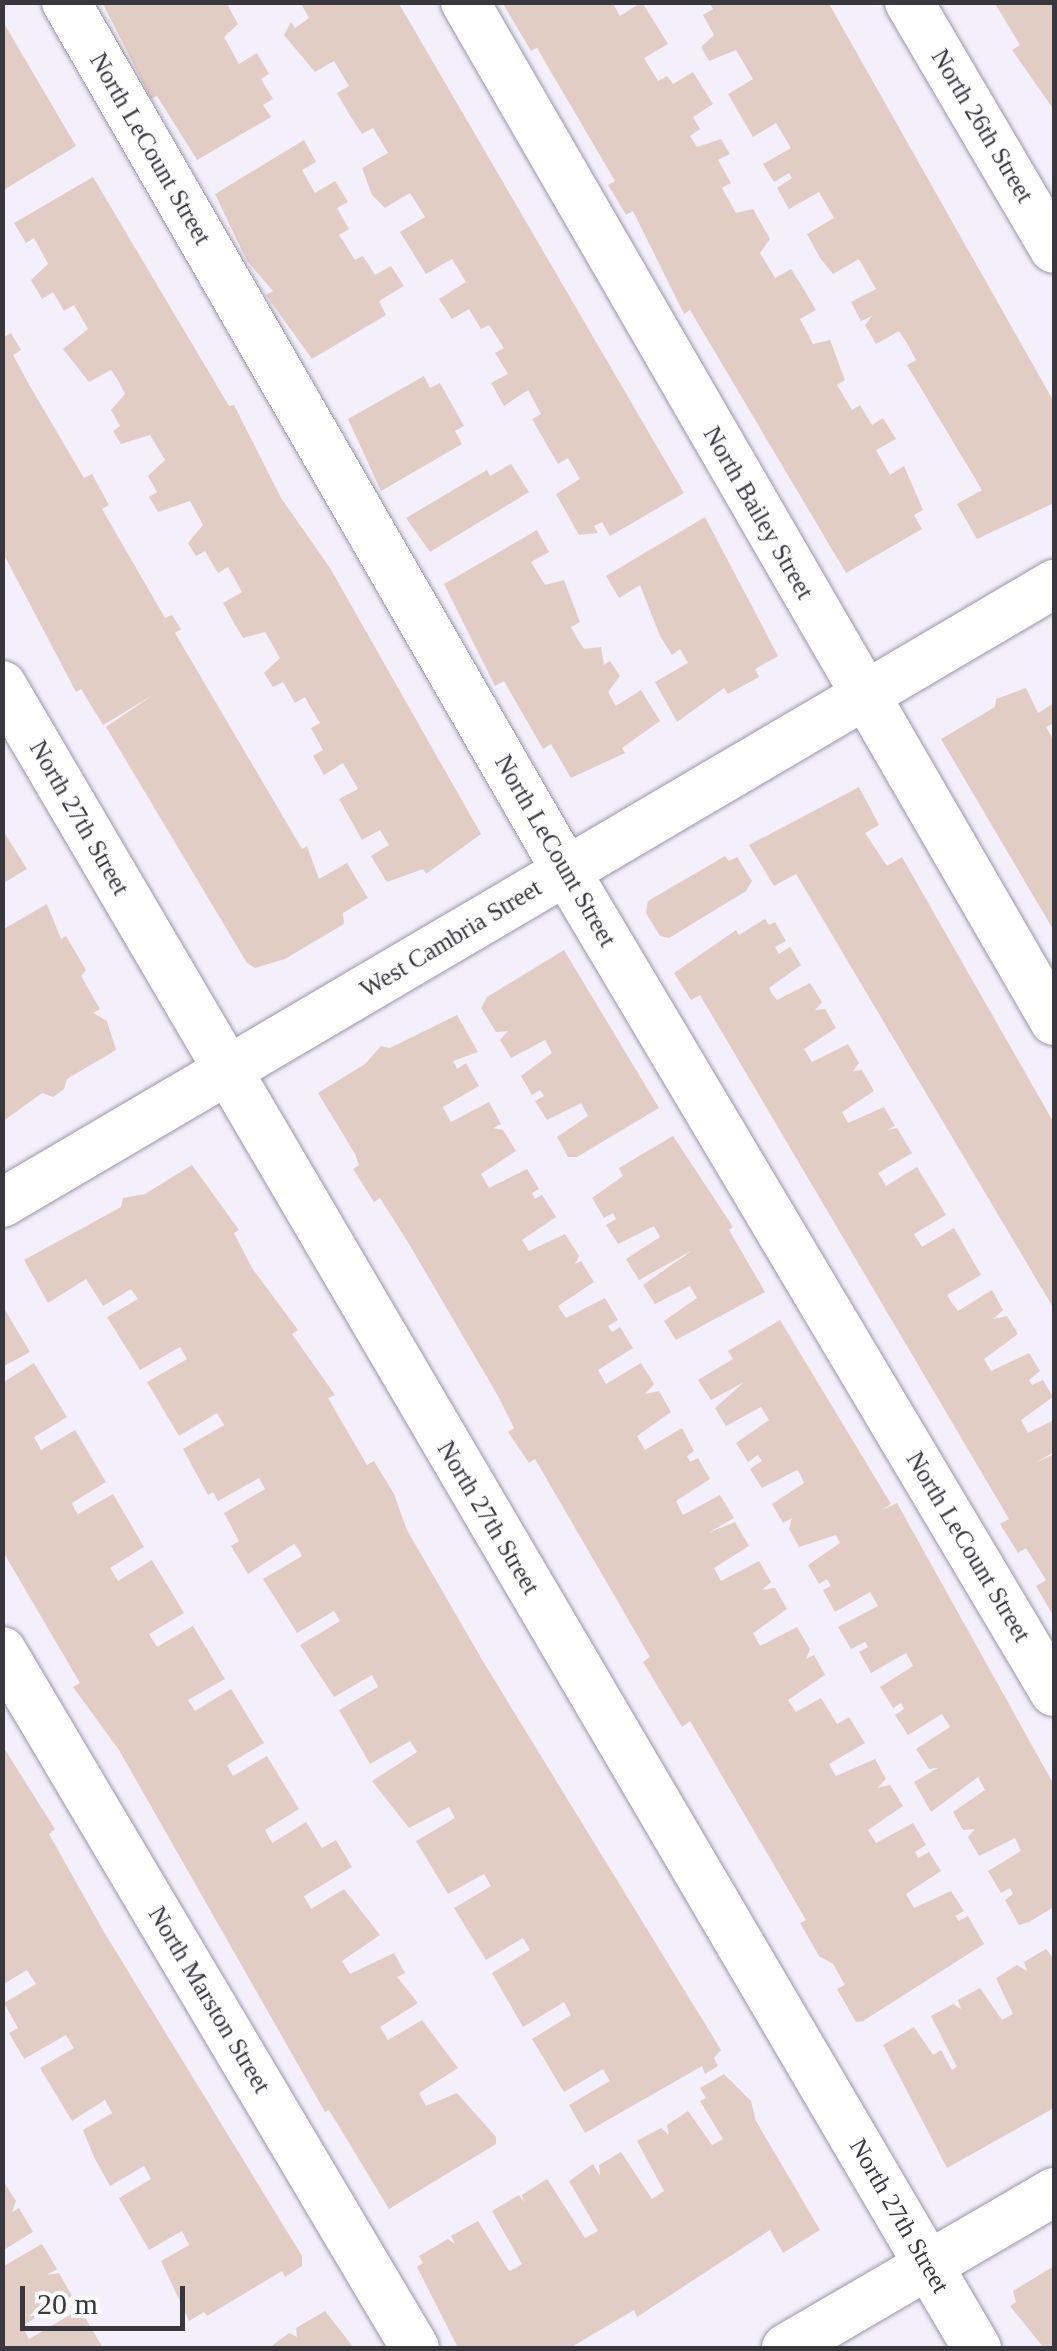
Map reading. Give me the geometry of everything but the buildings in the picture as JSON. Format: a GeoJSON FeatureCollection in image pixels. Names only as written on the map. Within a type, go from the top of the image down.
{"type":"FeatureCollection","features":[{"type":"Feature","properties":{"kind":"street","name":"North LeCount Street"},"geometry":{"type":"LineString","coordinates":[[66,2],[566,871],[1054,1692]]}},
{"type":"Feature","properties":{"kind":"street","name":"North Bailey Street"},"geometry":{"type":"LineString","coordinates":[[464,2],[1054,1021]]}},
{"type":"Feature","properties":{"kind":"street","name":"North 26th Street"},"geometry":{"type":"LineString","coordinates":[[909,2],[1054,249]]}},
{"type":"Feature","properties":{"kind":"street","name":"West Cambria Street"},"geometry":{"type":"LineString","coordinates":[[2,1203],[1054,584]]}},
{"type":"Feature","properties":{"kind":"street","name":"North 27th Street"},"geometry":{"type":"LineString","coordinates":[[2,685],[225,1072],[977,2348]]}},
{"type":"Feature","properties":{"kind":"street","name":"North Marston Street"},"geometry":{"type":"LineString","coordinates":[[2,1651],[415,2348]]}},
{"type":"Feature","properties":{"kind":"street"},"geometry":{"type":"LineString","coordinates":[[786,2348],[1054,2192]]}}]}
